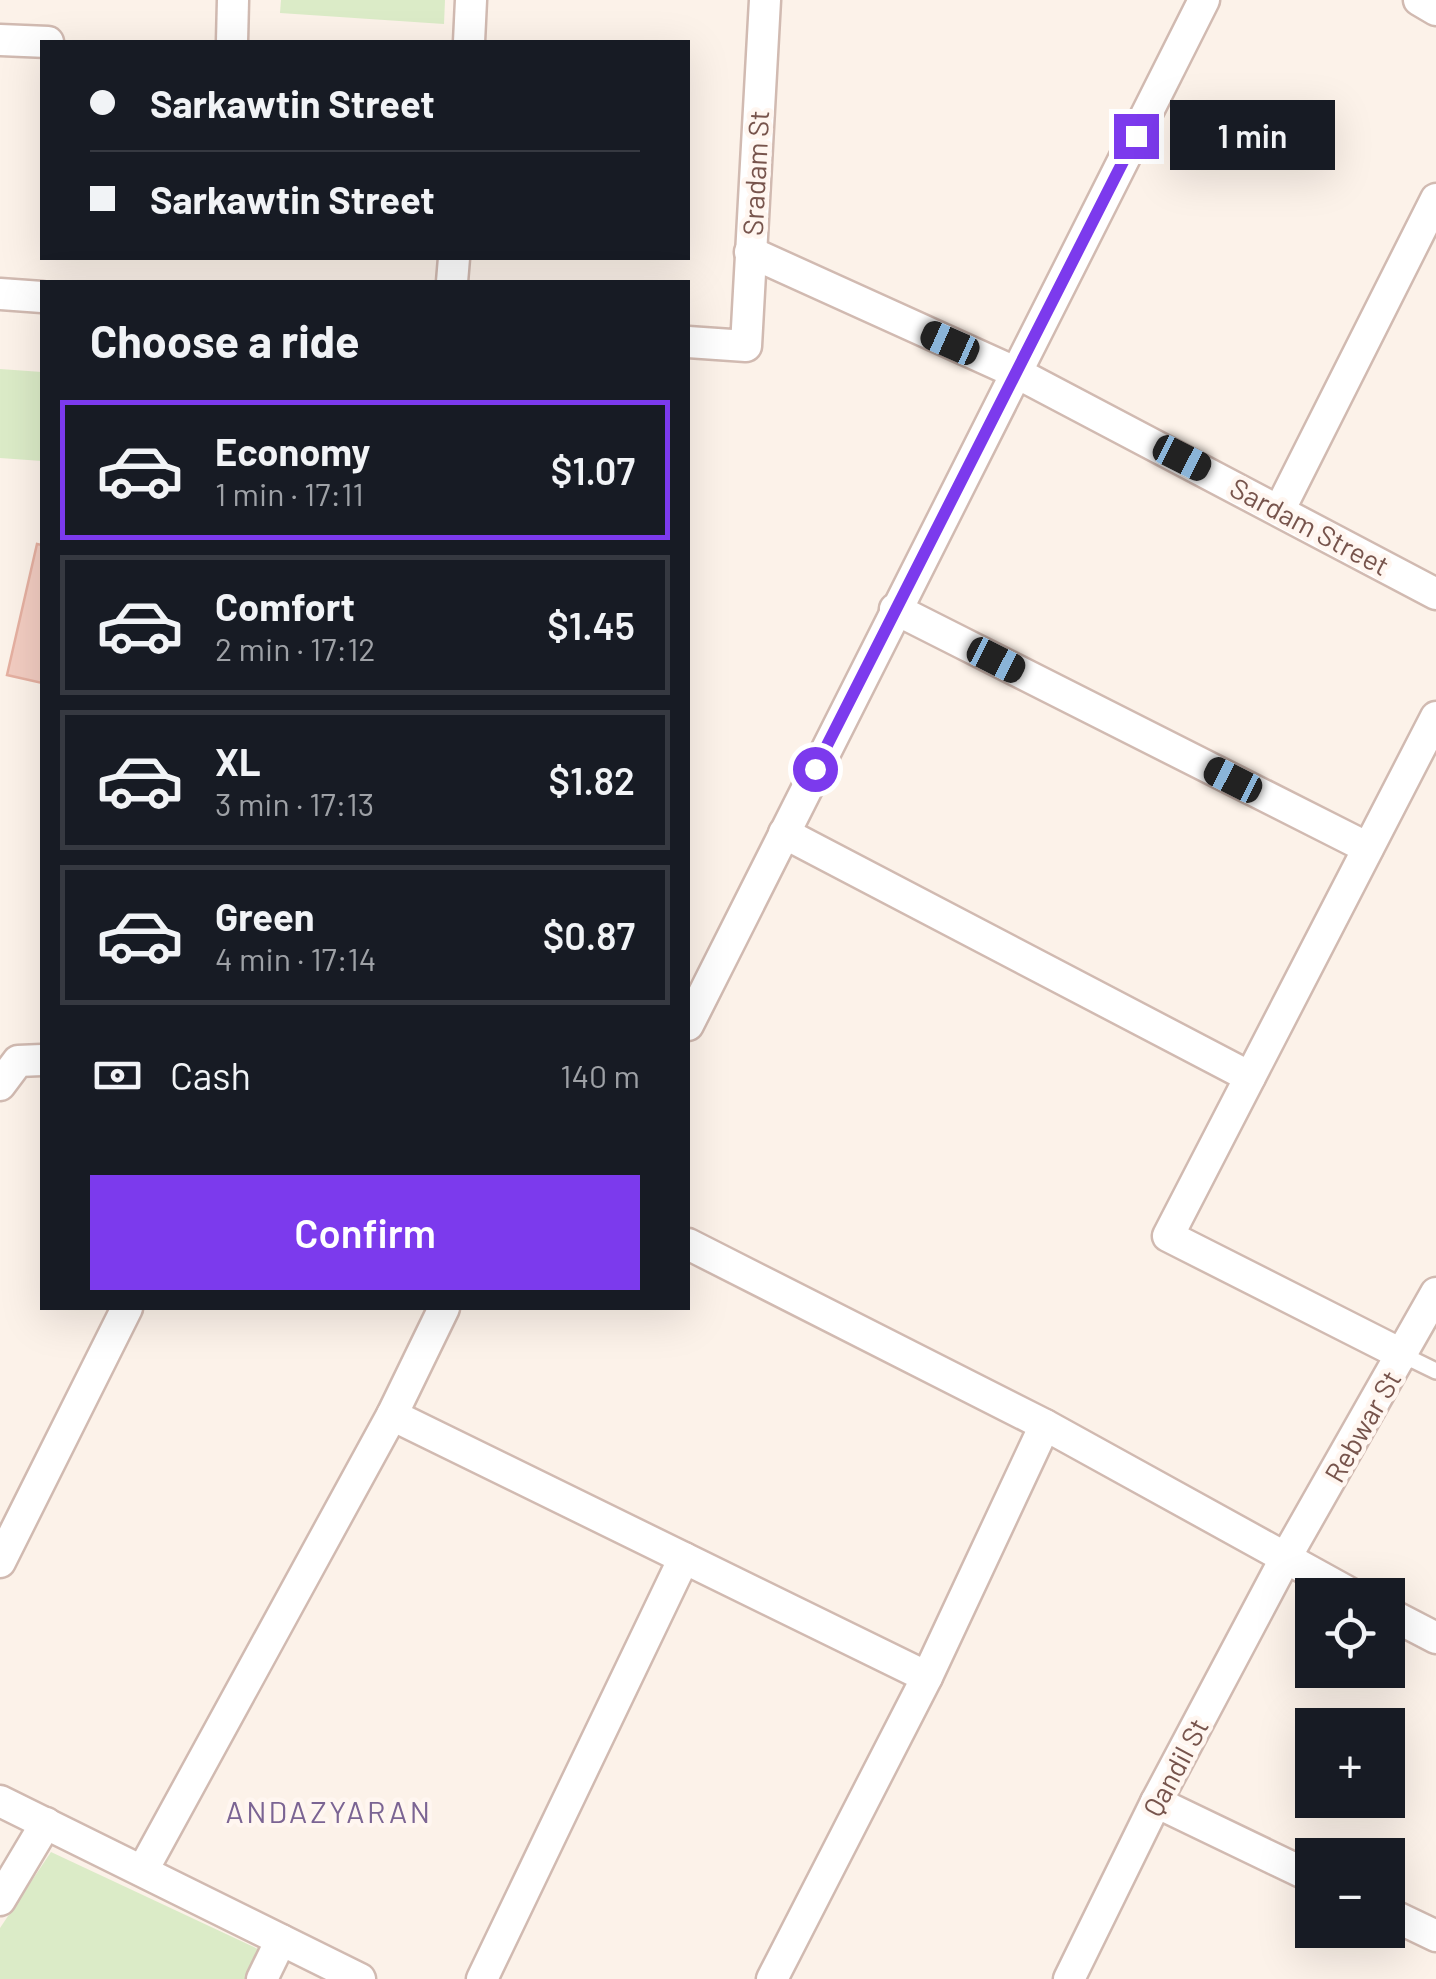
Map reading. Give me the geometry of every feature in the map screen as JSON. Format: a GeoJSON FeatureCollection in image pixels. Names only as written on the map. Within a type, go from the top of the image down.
{"type":"FeatureCollection","features":[{"type":"Feature","properties":{"kind":"street"},"geometry":{"type":"LineString","coordinates":[[232,40],[234,0]]}},
{"type":"Feature","properties":{"kind":"street"},"geometry":{"type":"LineString","coordinates":[[468,40],[472,0]]}},
{"type":"Feature","properties":{"kind":"street","name":"Sradam St"},"geometry":{"type":"LineString","coordinates":[[690,342],[746,346],[765,0]]}},
{"type":"Feature","properties":{"kind":"street"},"geometry":{"type":"LineString","coordinates":[[690,1021],[894,609],[1204,0]]}},
{"type":"Feature","properties":{"kind":"street"},"geometry":{"type":"LineString","coordinates":[[1418,0],[1436,10]]}},
{"type":"Feature","properties":{"kind":"street"},"geometry":{"type":"LineString","coordinates":[[0,40],[40,42]]}},
{"type":"Feature","properties":{"kind":"street"},"geometry":{"type":"LineString","coordinates":[[1280,509],[1424,256],[1436,198]]}},
{"type":"Feature","properties":{"kind":"street","name":"Sardam Street"},"geometry":{"type":"LineString","coordinates":[[750,252],[1017,373],[1436,594]]}},
{"type":"Feature","properties":{"kind":"street"},"geometry":{"type":"LineString","coordinates":[[0,294],[40,296]]}},
{"type":"Feature","properties":{"kind":"street"},"geometry":{"type":"LineString","coordinates":[[894,609],[1368,848]]}},
{"type":"Feature","properties":{"kind":"street"},"geometry":{"type":"LineString","coordinates":[[1403,1355],[1168,1236],[1436,717]]}},
{"type":"Feature","properties":{"kind":"street"},"geometry":{"type":"LineString","coordinates":[[784,833],[1250,1077]]}},
{"type":"Feature","properties":{"kind":"street"},"geometry":{"type":"LineString","coordinates":[[0,1084],[18,1061],[40,1060]]}},
{"type":"Feature","properties":{"kind":"street"},"geometry":{"type":"LineString","coordinates":[[690,1245],[1045,1425],[1322,1578]]}},
{"type":"Feature","properties":{"kind":"street","name":"Rebwar St"},"geometry":{"type":"LineString","coordinates":[[1286,1558],[1436,1293]]}},
{"type":"Feature","properties":{"kind":"street"},"geometry":{"type":"LineString","coordinates":[[0,1562],[126,1310]]}},
{"type":"Feature","properties":{"kind":"street"},"geometry":{"type":"LineString","coordinates":[[144,1870],[392,1414],[443,1310]]}},
{"type":"Feature","properties":{"kind":"street"},"geometry":{"type":"LineString","coordinates":[[392,1414],[927,1678]]}},
{"type":"Feature","properties":{"kind":"street"},"geometry":{"type":"LineString","coordinates":[[772,1979],[927,1678],[1045,1425]]}},
{"type":"Feature","properties":{"kind":"street"},"geometry":{"type":"LineString","coordinates":[[482,1979],[684,1558]]}},
{"type":"Feature","properties":{"kind":"street","name":"Qandil St"},"geometry":{"type":"LineString","coordinates":[[1068,1979],[1156,1802],[1286,1558]]}},
{"type":"Feature","properties":{"kind":"street"},"geometry":{"type":"LineString","coordinates":[[1405,1622],[1436,1638]]}},
{"type":"Feature","properties":{"kind":"street"},"geometry":{"type":"LineString","coordinates":[[0,1801],[360,1979]]}},
{"type":"Feature","properties":{"kind":"street"},"geometry":{"type":"LineString","coordinates":[[1156,1802],[1295,1869]]}},
{"type":"Feature","properties":{"kind":"street"},"geometry":{"type":"LineString","coordinates":[[0,1900],[46,1823]]}},
{"type":"Feature","properties":{"kind":"street"},"geometry":{"type":"LineString","coordinates":[[1405,1921],[1436,1936]]}},
{"type":"Feature","properties":{"kind":"street"},"geometry":{"type":"LineString","coordinates":[[262,1979],[281,1940]]}},
{"type":"Feature","properties":{"kind":"lane"},"geometry":{"type":"LineString","coordinates":[[1403,1355],[1436,1371]]}},
{"type":"Feature","properties":{"kind":"green space"},"geometry":{"type":"Polygon","coordinates":[[[281,0],[445,0],[444,24],[280,13],[281,0]]]}},
{"type":"Feature","properties":{"kind":"green space"},"geometry":{"type":"Polygon","coordinates":[[[0,369],[40,372],[40,461],[0,458],[0,369]]]}},
{"type":"Feature","properties":{"kind":"green space"},"geometry":{"type":"Polygon","coordinates":[[[51,1852],[260,1950],[246,1979],[0,1979],[0,1928],[51,1852]]]}},
{"type":"Feature","properties":{"kind":"building"},"geometry":{"type":"Polygon","coordinates":[[[37,544],[40,545],[40,683],[7,675],[37,544]]]}},
{"type":"Feature","properties":{"kind":"district","name":"ANDAZYARAN"},"geometry":{"type":"Point","coordinates":[329,1811]}},
{"type":"Feature","properties":{"kind":"route"},"geometry":{"type":"LineString","coordinates":[[815,769],[1136,136]]}}]}
